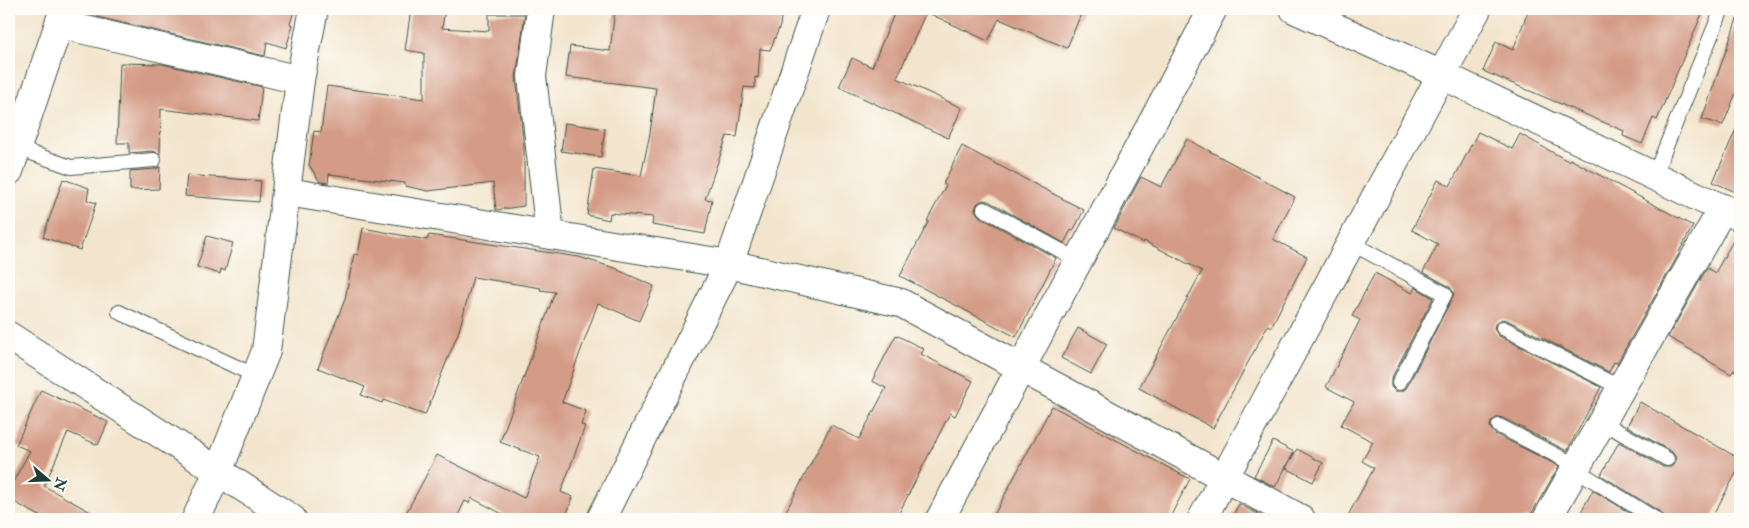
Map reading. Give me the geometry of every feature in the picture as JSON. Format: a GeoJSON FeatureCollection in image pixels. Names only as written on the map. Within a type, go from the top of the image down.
{"type":"FeatureCollection","features":[{"type":"Feature","properties":{"kind":"street"},"geometry":{"type":"LineString","coordinates":[[196,519],[218,472],[266,351],[300,80],[314,9]]}},
{"type":"Feature","properties":{"kind":"street"},"geometry":{"type":"LineString","coordinates":[[541,9],[532,76],[550,235]]}},
{"type":"Feature","properties":{"kind":"street"},"geometry":{"type":"LineString","coordinates":[[602,519],[729,264],[816,9]]}},
{"type":"Feature","properties":{"kind":"street"},"geometry":{"type":"LineString","coordinates":[[940,519],[1213,9]]}},
{"type":"Feature","properties":{"kind":"street"},"geometry":{"type":"LineString","coordinates":[[1294,9],[1442,75],[1732,213],[1621,388],[1547,519]]}},
{"type":"Feature","properties":{"kind":"street"},"geometry":{"type":"LineString","coordinates":[[1202,519],[1477,9]]}},
{"type":"Feature","properties":{"kind":"street"},"geometry":{"type":"LineString","coordinates":[[13,159],[62,16],[300,80]]}},
{"type":"Feature","properties":{"kind":"street"},"geometry":{"type":"LineString","coordinates":[[287,192],[729,264],[901,304],[1302,519]]}},
{"type":"Feature","properties":{"kind":"street"},"geometry":{"type":"LineString","coordinates":[[9,336],[292,519]]}},
{"type":"Feature","properties":{"kind":"lane"},"geometry":{"type":"LineString","coordinates":[[1654,176],[1722,9]]}},
{"type":"Feature","properties":{"kind":"lane"},"geometry":{"type":"LineString","coordinates":[[13,159],[71,167],[154,160]]}},
{"type":"Feature","properties":{"kind":"lane"},"geometry":{"type":"LineString","coordinates":[[984,209],[1078,260]]}},
{"type":"Feature","properties":{"kind":"lane"},"geometry":{"type":"LineString","coordinates":[[1351,243],[1445,294],[1399,383]]}},
{"type":"Feature","properties":{"kind":"lane"},"geometry":{"type":"LineString","coordinates":[[119,312],[256,376]]}},
{"type":"Feature","properties":{"kind":"lane"},"geometry":{"type":"LineString","coordinates":[[1503,328],[1621,388]]}},
{"type":"Feature","properties":{"kind":"lane"},"geometry":{"type":"LineString","coordinates":[[1602,422],[1667,459]]}},
{"type":"Feature","properties":{"kind":"lane"},"geometry":{"type":"LineString","coordinates":[[1499,426],[1576,468],[1655,519]]}},
{"type":"Feature","properties":{"kind":"building"},"geometry":{"type":"Polygon","coordinates":[[[94,9],[295,9],[290,24],[293,25],[286,48],[267,42],[265,56],[93,16],[94,9]]]}},
{"type":"Feature","properties":{"kind":"building"},"geometry":{"type":"Polygon","coordinates":[[[411,9],[445,9],[442,28],[489,31],[489,14],[525,14],[516,78],[524,147],[524,206],[496,210],[493,183],[428,191],[405,186],[405,183],[329,174],[328,183],[320,182],[309,165],[314,131],[321,132],[327,86],[424,99],[424,53],[405,50],[411,9]]]}},
{"type":"Feature","properties":{"kind":"building"},"geometry":{"type":"Polygon","coordinates":[[[615,9],[702,9],[736,14],[737,9],[782,9],[780,26],[770,50],[760,49],[758,78],[755,77],[755,88],[744,87],[737,137],[727,136],[705,199],[712,200],[705,234],[652,225],[653,217],[610,213],[609,220],[587,215],[594,169],[641,176],[650,133],[656,88],[566,77],[570,46],[610,51],[615,9]]]}},
{"type":"Feature","properties":{"kind":"building"},"geometry":{"type":"Polygon","coordinates":[[[896,9],[1083,9],[1067,48],[999,19],[988,41],[926,12],[897,78],[962,108],[948,138],[839,87],[852,58],[872,67],[896,9]]]}},
{"type":"Feature","properties":{"kind":"building"},"geometry":{"type":"Polygon","coordinates":[[[1529,9],[1704,9],[1657,120],[1653,118],[1642,144],[1623,136],[1624,131],[1483,71],[1496,42],[1513,50],[1529,9]]]}},
{"type":"Feature","properties":{"kind":"building"},"geometry":{"type":"Polygon","coordinates":[[[1737,19],[1740,20],[1740,83],[1723,125],[1702,119],[1737,19]]]}},
{"type":"Feature","properties":{"kind":"building"},"geometry":{"type":"Polygon","coordinates":[[[120,63],[162,64],[262,87],[258,121],[161,109],[160,154],[153,151],[129,153],[129,143],[117,143],[120,63]]]}},
{"type":"Feature","properties":{"kind":"building"},"geometry":{"type":"Polygon","coordinates":[[[1740,120],[1740,194],[1713,182],[1740,120]]]}},
{"type":"Feature","properties":{"kind":"building"},"geometry":{"type":"Polygon","coordinates":[[[565,123],[605,129],[601,157],[561,151],[565,123]]]}},
{"type":"Feature","properties":{"kind":"building"},"geometry":{"type":"Polygon","coordinates":[[[1478,132],[1512,149],[1520,134],[1693,226],[1617,363],[1614,362],[1609,372],[1507,320],[1502,319],[1495,324],[1494,329],[1499,336],[1601,387],[1567,451],[1503,418],[1498,417],[1491,422],[1490,427],[1495,434],[1559,466],[1533,511],[1531,519],[1346,519],[1374,468],[1362,461],[1373,442],[1341,425],[1354,402],[1326,387],[1360,320],[1352,316],[1375,273],[1412,293],[1415,287],[1433,298],[1391,379],[1391,387],[1395,391],[1403,391],[1407,387],[1454,294],[1450,287],[1423,272],[1438,244],[1412,230],[1438,180],[1450,186],[1478,132]]]}},
{"type":"Feature","properties":{"kind":"building"},"geometry":{"type":"Polygon","coordinates":[[[1187,139],[1295,197],[1273,239],[1307,257],[1271,327],[1268,325],[1213,428],[1139,388],[1202,271],[1114,228],[1141,177],[1161,187],[1187,139]]]}},
{"type":"Feature","properties":{"kind":"building"},"geometry":{"type":"Polygon","coordinates":[[[962,146],[1084,210],[1064,243],[988,201],[983,200],[977,204],[975,210],[980,217],[1056,258],[1016,337],[900,276],[929,221],[927,221],[946,185],[943,184],[962,146]]]}},
{"type":"Feature","properties":{"kind":"building"},"geometry":{"type":"Polygon","coordinates":[[[160,167],[159,189],[130,190],[130,171],[160,167]]]}},
{"type":"Feature","properties":{"kind":"building"},"geometry":{"type":"Polygon","coordinates":[[[187,175],[261,181],[259,202],[185,196],[187,175]]]}},
{"type":"Feature","properties":{"kind":"building"},"geometry":{"type":"Polygon","coordinates":[[[63,179],[89,188],[87,200],[96,203],[80,250],[43,237],[63,179]]]}},
{"type":"Feature","properties":{"kind":"building"},"geometry":{"type":"Polygon","coordinates":[[[363,228],[427,240],[429,235],[579,257],[618,269],[654,286],[639,321],[598,303],[562,402],[586,411],[581,425],[585,426],[561,492],[573,497],[565,519],[512,519],[472,498],[469,503],[465,501],[456,519],[403,519],[437,455],[524,498],[540,457],[500,442],[555,292],[473,277],[459,331],[425,415],[383,400],[382,403],[361,395],[365,387],[318,368],[345,299],[354,254],[358,255],[363,228]]]}},
{"type":"Feature","properties":{"kind":"building"},"geometry":{"type":"Polygon","coordinates":[[[1738,232],[1740,232],[1740,374],[1734,370],[1731,374],[1668,337],[1707,268],[1715,273],[1738,232]]]}},
{"type":"Feature","properties":{"kind":"building"},"geometry":{"type":"Polygon","coordinates":[[[207,236],[233,243],[225,271],[221,269],[220,274],[197,267],[207,236]]]}},
{"type":"Feature","properties":{"kind":"building"},"geometry":{"type":"Polygon","coordinates":[[[1078,328],[1107,344],[1091,374],[1061,358],[1078,328]]]}},
{"type":"Feature","properties":{"kind":"building"},"geometry":{"type":"Polygon","coordinates":[[[896,335],[924,349],[921,354],[973,381],[955,416],[950,413],[896,519],[782,519],[831,425],[859,439],[886,388],[872,381],[896,335]]]}},
{"type":"Feature","properties":{"kind":"building"},"geometry":{"type":"Polygon","coordinates":[[[41,390],[108,422],[98,445],[68,432],[44,486],[103,519],[45,519],[9,499],[9,489],[30,451],[16,445],[41,390]]]}},
{"type":"Feature","properties":{"kind":"building"},"geometry":{"type":"Polygon","coordinates":[[[1640,402],[1740,459],[1740,466],[1711,519],[1664,519],[1660,512],[1601,475],[1619,442],[1663,467],[1671,467],[1675,463],[1676,458],[1672,452],[1627,426],[1640,402]]]}},
{"type":"Feature","properties":{"kind":"building"},"geometry":{"type":"Polygon","coordinates":[[[1052,406],[1190,479],[1169,519],[992,519],[1052,406]]]}},
{"type":"Feature","properties":{"kind":"building"},"geometry":{"type":"Polygon","coordinates":[[[1273,441],[1294,452],[1275,487],[1254,476],[1273,441]]]}},
{"type":"Feature","properties":{"kind":"building"},"geometry":{"type":"Polygon","coordinates":[[[1297,449],[1323,463],[1313,482],[1286,468],[1297,449]]]}},
{"type":"Feature","properties":{"kind":"building"},"geometry":{"type":"Polygon","coordinates":[[[1593,490],[1639,519],[1577,519],[1593,490]]]}},
{"type":"Feature","properties":{"kind":"building"},"geometry":{"type":"Polygon","coordinates":[[[1239,504],[1260,515],[1258,519],[1231,519],[1239,504]]]}}]}
